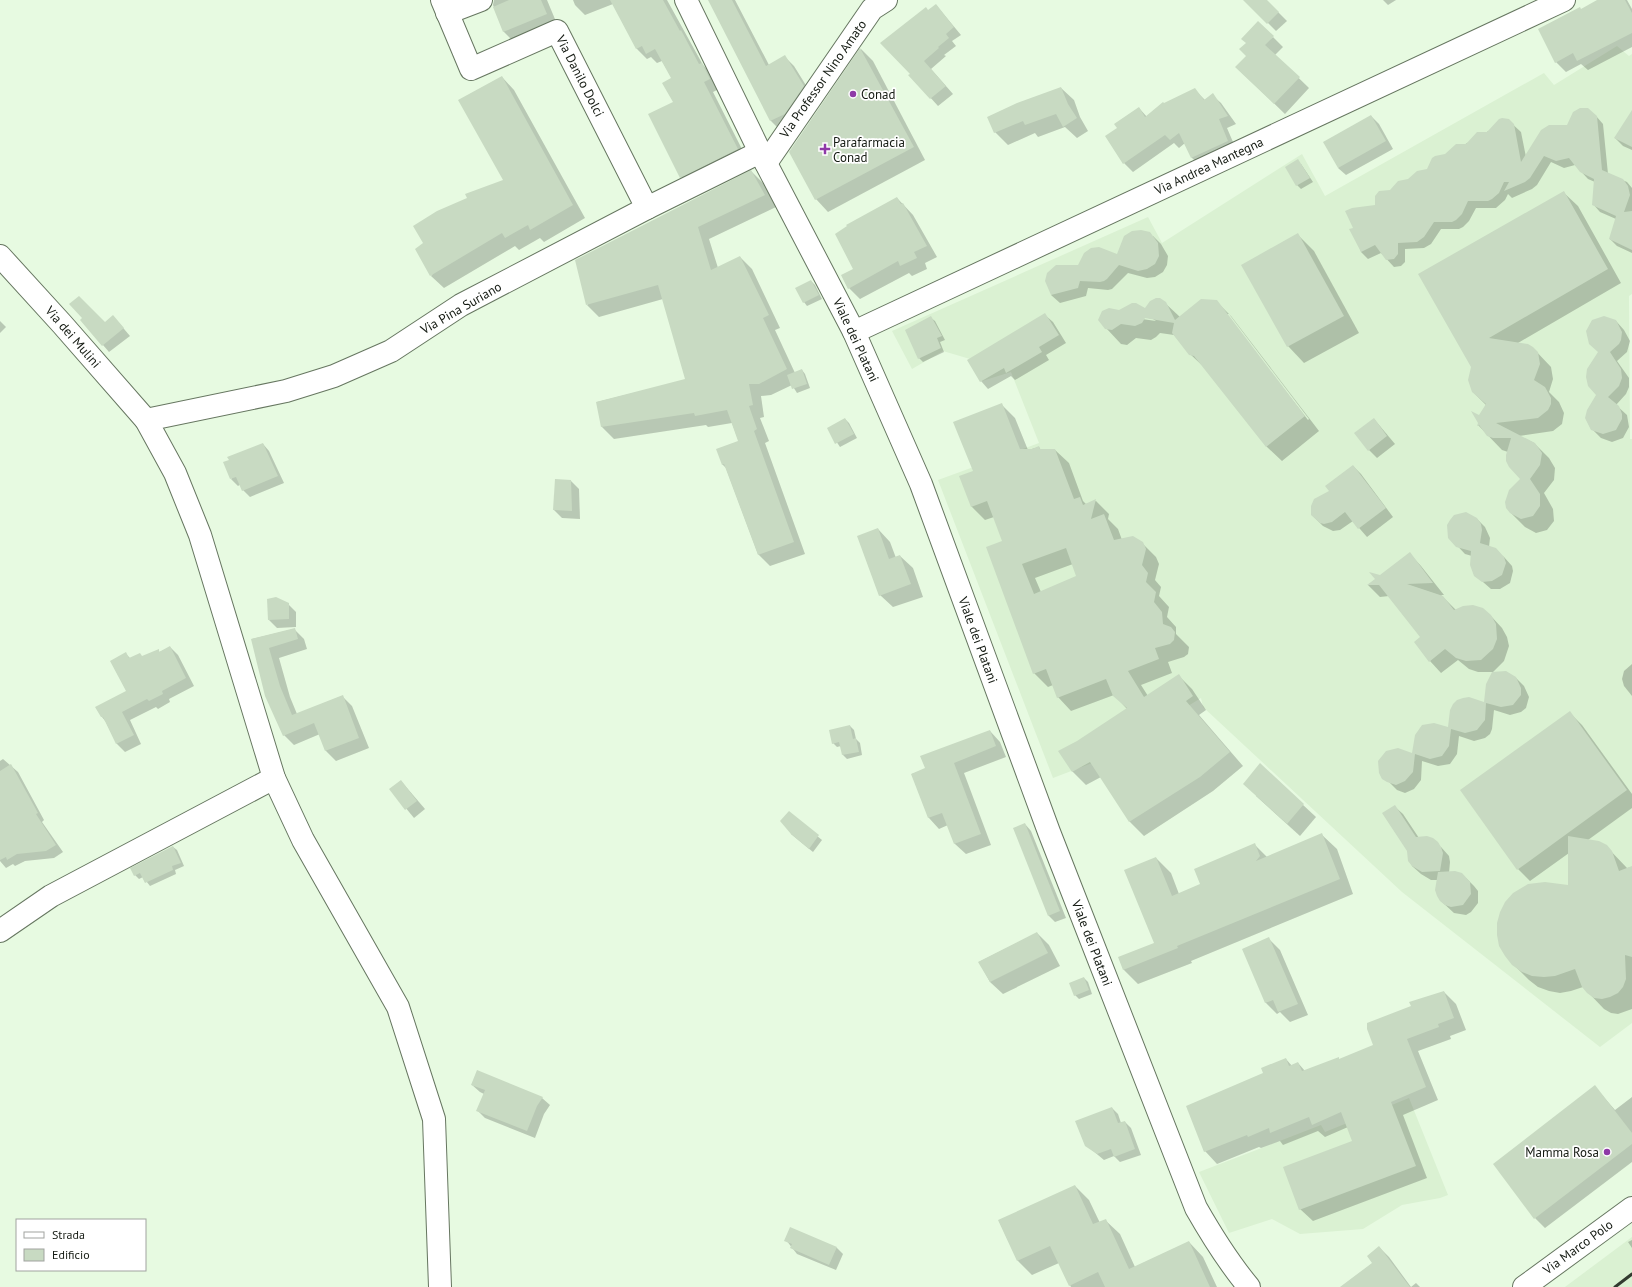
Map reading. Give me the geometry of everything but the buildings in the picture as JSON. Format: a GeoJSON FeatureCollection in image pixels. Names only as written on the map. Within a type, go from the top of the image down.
{"type":"FeatureCollection","features":[{"type":"Feature","properties":{"kind":"street"},"geometry":{"type":"LineString","coordinates":[[445,7],[481,0]]}},
{"type":"Feature","properties":{"kind":"street","name":"Viale dei Platani"},"geometry":{"type":"LineString","coordinates":[[686,0],[763,157],[854,332],[921,484],[1049,832],[1196,1208],[1214,1240],[1232,1266],[1250,1287]]}},
{"type":"Feature","properties":{"kind":"street","name":"Via Professor Nino Amato"},"geometry":{"type":"LineString","coordinates":[[763,157],[872,8],[886,0]]}},
{"type":"Feature","properties":{"kind":"street","name":"Via Andrea Mantegna"},"geometry":{"type":"LineString","coordinates":[[854,332],[1564,0]]}},
{"type":"Feature","properties":{"kind":"street","name":"Via Danilo Dolci"},"geometry":{"type":"LineString","coordinates":[[445,7],[471,69],[557,31],[647,208]]}},
{"type":"Feature","properties":{"kind":"street","name":"Via Pina Suriano"},"geometry":{"type":"LineString","coordinates":[[146,420],[286,391],[334,376],[391,350],[461,306],[647,208],[763,157]]}},
{"type":"Feature","properties":{"kind":"street","name":"Via dei Mulini"},"geometry":{"type":"LineString","coordinates":[[0,256],[146,420],[175,473],[200,534],[274,778],[303,840],[398,1007],[434,1119],[440,1287]]}},
{"type":"Feature","properties":{"kind":"street"},"geometry":{"type":"LineString","coordinates":[[0,931],[51,896],[274,778]]}},
{"type":"Feature","properties":{"kind":"street","name":"Via Marco Polo"},"geometry":{"type":"LineString","coordinates":[[1524,1287],[1632,1208]]}},
{"type":"Feature","properties":{"kind":"shaded area"},"geometry":{"type":"Polygon","coordinates":[[[1617,46],[1629,56],[1632,54],[1632,294],[1629,296],[1630,439],[1632,439],[1632,1023],[1600,1047],[1402,892],[1203,707],[1201,698],[1100,760],[1053,778],[938,480],[1039,443],[1011,372],[982,381],[970,359],[943,351],[912,369],[892,331],[1148,217],[1162,243],[1302,154],[1325,196],[1544,73],[1554,85],[1617,46]]]}},
{"type":"Feature","properties":{"kind":"shaded area"},"geometry":{"type":"Polygon","coordinates":[[[1409,1098],[1448,1195],[1440,1198],[1402,1205],[1363,1229],[1300,1234],[1272,1219],[1229,1233],[1199,1172],[1321,1125],[1325,1132],[1409,1098]]]}},
{"type":"Feature","properties":{"kind":"shaded area"},"geometry":{"type":"Polygon","coordinates":[[[1632,1237],[1632,1287],[1565,1287],[1632,1237]]]}},
{"type":"Feature","properties":{"kind":"railway"},"geometry":{"type":"LineString","coordinates":[[1615,1287],[1632,1274]]}},
{"type":"Feature","properties":{"kind":"place","name":"Conad"},"geometry":{"type":"Point","coordinates":[853,94]}},
{"type":"Feature","properties":{"kind":"place","name":"Parafarmacia Conad"},"geometry":{"type":"Point","coordinates":[825,149]}},
{"type":"Feature","properties":{"kind":"place","name":"Mamma Rosa"},"geometry":{"type":"Point","coordinates":[1607,1152]}}]}
